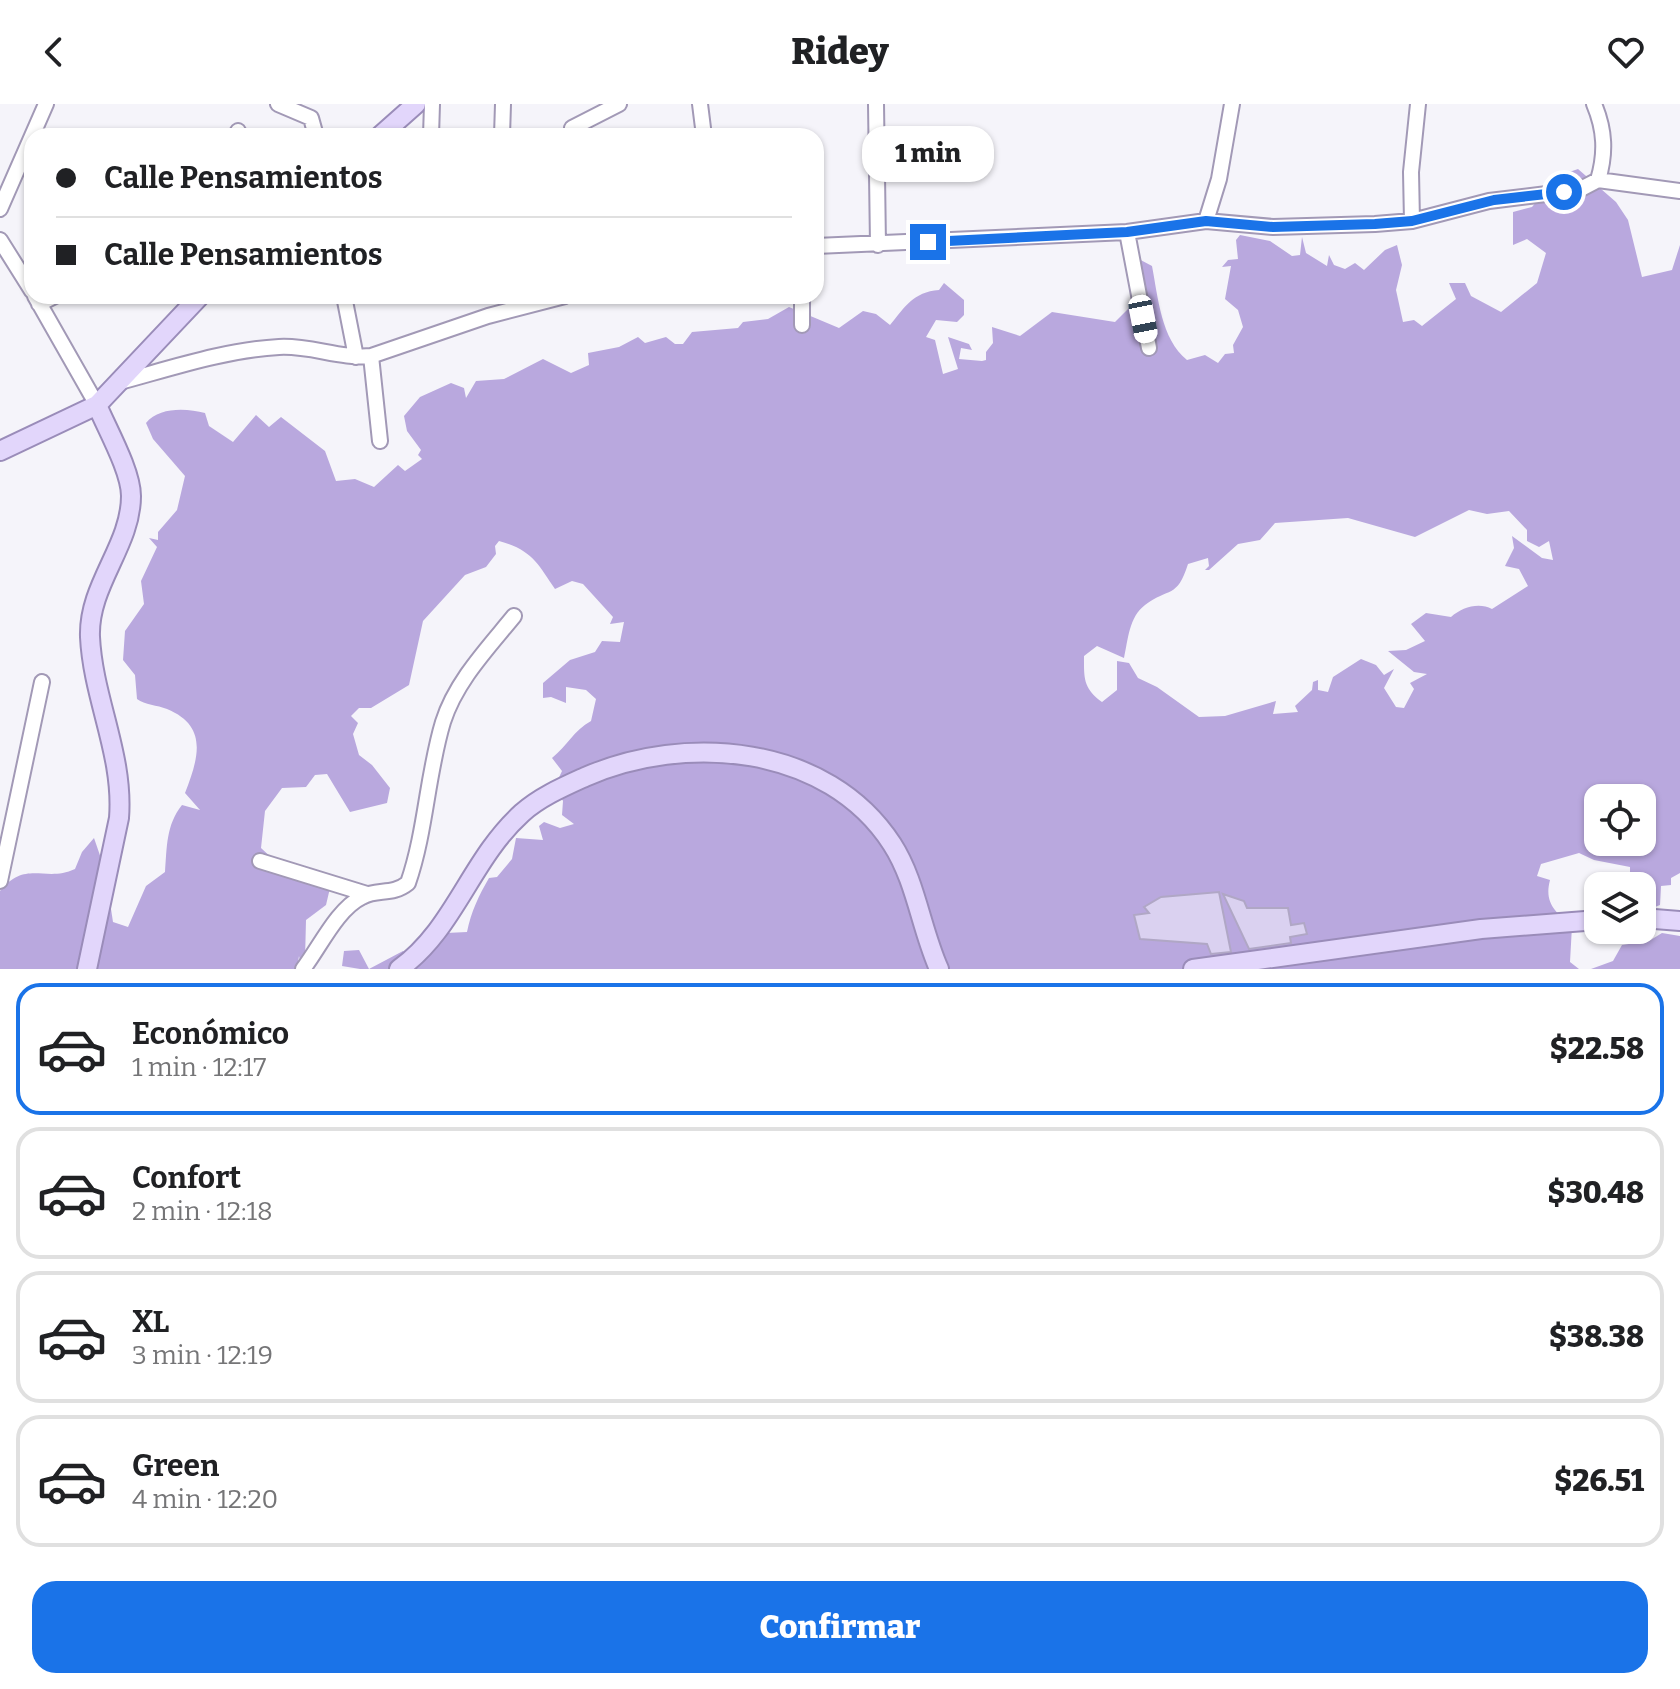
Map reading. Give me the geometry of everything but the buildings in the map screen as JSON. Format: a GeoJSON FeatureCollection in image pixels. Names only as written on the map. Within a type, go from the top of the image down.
{"type":"FeatureCollection","features":[{"type":"Feature","properties":{"kind":"main road"},"geometry":{"type":"LineString","coordinates":[[389,128],[416,104]]}},
{"type":"Feature","properties":{"kind":"main road"},"geometry":{"type":"LineString","coordinates":[[0,451],[97,405],[192,304]]}},
{"type":"Feature","properties":{"kind":"main road"},"geometry":{"type":"LineString","coordinates":[[87,969],[119,818],[121,793],[95,668],[90,636],[92,610],[98,587],[124,530],[131,499],[128,481],[97,405]]}},
{"type":"Feature","properties":{"kind":"main road"},"geometry":{"type":"LineString","coordinates":[[399,969],[435,937],[483,855],[534,804],[568,784],[625,761],[666,753],[704,752],[758,758],[796,769],[830,786],[860,809],[892,844],[906,873],[939,969]]}},
{"type":"Feature","properties":{"kind":"main road"},"geometry":{"type":"LineString","coordinates":[[1656,919],[1680,921]]}},
{"type":"Feature","properties":{"kind":"main road"},"geometry":{"type":"LineString","coordinates":[[1193,969],[1481,929],[1584,921]]}},
{"type":"Feature","properties":{"kind":"street"},"geometry":{"type":"LineString","coordinates":[[35,128],[46,104]]}},
{"type":"Feature","properties":{"kind":"street"},"geometry":{"type":"LineString","coordinates":[[278,104],[311,118],[314,128]]}},
{"type":"Feature","properties":{"kind":"street"},"geometry":{"type":"LineString","coordinates":[[431,128],[432,104]]}},
{"type":"Feature","properties":{"kind":"street"},"geometry":{"type":"LineString","coordinates":[[502,128],[503,104]]}},
{"type":"Feature","properties":{"kind":"street"},"geometry":{"type":"LineString","coordinates":[[572,128],[591,111],[619,104]]}},
{"type":"Feature","properties":{"kind":"street"},"geometry":{"type":"LineString","coordinates":[[700,104],[703,128]]}},
{"type":"Feature","properties":{"kind":"street"},"geometry":{"type":"LineString","coordinates":[[876,104],[878,245]]}},
{"type":"Feature","properties":{"kind":"street"},"geometry":{"type":"LineString","coordinates":[[1206,221],[1219,179],[1232,104]]}},
{"type":"Feature","properties":{"kind":"street"},"geometry":{"type":"LineString","coordinates":[[1412,221],[1411,172],[1418,104]]}},
{"type":"Feature","properties":{"kind":"street"},"geometry":{"type":"LineString","coordinates":[[1594,104],[1603,125],[1604,150],[1598,180]]}},
{"type":"Feature","properties":{"kind":"street"},"geometry":{"type":"LineString","coordinates":[[0,209],[24,154]]}},
{"type":"Feature","properties":{"kind":"street"},"geometry":{"type":"LineString","coordinates":[[824,246],[1127,232],[1206,221],[1273,227],[1412,221],[1489,201],[1579,190],[1598,180],[1680,191]]}},
{"type":"Feature","properties":{"kind":"street"},"geometry":{"type":"LineString","coordinates":[[1127,232],[1149,348]]}},
{"type":"Feature","properties":{"kind":"street"},"geometry":{"type":"LineString","coordinates":[[0,240],[24,270]]}},
{"type":"Feature","properties":{"kind":"street"},"geometry":{"type":"LineString","coordinates":[[46,304],[97,405]]}},
{"type":"Feature","properties":{"kind":"street"},"geometry":{"type":"LineString","coordinates":[[347,304],[364,357],[380,441]]}},
{"type":"Feature","properties":{"kind":"street"},"geometry":{"type":"LineString","coordinates":[[115,384],[265,348],[302,347],[364,357],[534,304]]}},
{"type":"Feature","properties":{"kind":"street"},"geometry":{"type":"LineString","coordinates":[[802,304],[802,325]]}},
{"type":"Feature","properties":{"kind":"street"},"geometry":{"type":"LineString","coordinates":[[260,861],[367,894],[391,894],[408,883],[417,856],[443,721],[461,683],[514,616]]}},
{"type":"Feature","properties":{"kind":"street"},"geometry":{"type":"LineString","coordinates":[[0,881],[42,682]]}},
{"type":"Feature","properties":{"kind":"street"},"geometry":{"type":"LineString","coordinates":[[303,969],[345,910],[367,894]]}},
{"type":"Feature","properties":{"kind":"shaded area"},"geometry":{"type":"Polygon","coordinates":[[[1578,169],[1616,202],[1628,220],[1642,277],[1672,270],[1680,245],[1680,873],[1671,878],[1671,885],[1661,886],[1660,905],[1656,907],[1656,872],[1630,872],[1630,867],[1585,856],[1656,856],[1656,784],[1584,784],[1584,855],[1579,853],[1541,864],[1537,876],[1550,880],[1552,906],[1572,926],[1570,962],[1579,969],[369,969],[403,951],[411,958],[446,933],[467,932],[489,878],[497,877],[512,859],[516,838],[543,840],[539,826],[544,822],[560,828],[574,824],[562,815],[563,801],[555,786],[562,771],[552,758],[591,721],[596,699],[586,690],[566,687],[566,703],[551,697],[543,698],[543,683],[570,660],[595,652],[602,641],[620,642],[624,622],[610,624],[613,617],[583,584],[572,581],[555,589],[539,565],[527,554],[499,541],[495,546],[496,554],[486,567],[465,575],[423,621],[409,685],[371,708],[359,708],[351,716],[358,723],[353,734],[359,755],[372,765],[390,788],[387,803],[350,812],[327,774],[315,775],[306,787],[282,788],[265,811],[261,848],[288,873],[330,888],[326,905],[306,920],[305,960],[300,961],[299,956],[297,969],[0,969],[0,891],[18,876],[64,873],[75,869],[82,852],[94,838],[105,870],[113,922],[128,927],[146,886],[165,872],[168,837],[177,813],[182,805],[200,810],[185,793],[194,767],[197,744],[189,724],[167,709],[137,699],[135,675],[123,660],[125,631],[144,604],[141,581],[157,547],[149,538],[158,540],[158,532],[177,510],[185,476],[153,439],[146,423],[158,414],[181,410],[205,413],[209,426],[233,442],[256,415],[269,427],[281,417],[325,451],[336,481],[355,479],[374,487],[398,465],[405,471],[422,459],[418,455],[421,450],[407,431],[404,416],[420,397],[451,383],[464,388],[466,398],[476,381],[504,379],[543,359],[571,373],[589,365],[588,353],[619,347],[638,337],[645,343],[666,337],[675,344],[683,344],[692,332],[738,328],[743,322],[768,319],[789,307],[839,328],[863,311],[876,314],[890,325],[910,302],[922,294],[939,290],[944,283],[964,300],[964,315],[957,322],[936,320],[926,337],[935,340],[943,374],[958,369],[948,337],[969,344],[972,350],[961,348],[959,359],[982,361],[986,360],[986,352],[993,343],[992,327],[1020,336],[1052,312],[1115,322],[1136,301],[1135,257],[1152,266],[1162,317],[1178,351],[1187,360],[1205,355],[1218,363],[1225,354],[1234,353],[1233,345],[1243,327],[1238,310],[1225,299],[1231,266],[1222,267],[1228,260],[1238,259],[1236,240],[1240,235],[1270,241],[1292,256],[1300,255],[1302,237],[1306,253],[1327,266],[1329,255],[1334,265],[1345,269],[1355,263],[1364,270],[1385,250],[1397,245],[1402,265],[1396,290],[1403,322],[1414,320],[1422,326],[1456,299],[1449,283],[1465,283],[1471,296],[1501,312],[1537,283],[1546,253],[1527,239],[1513,245],[1513,212],[1532,207],[1552,183],[1549,179],[1578,169]],[[1469,510],[1415,537],[1348,518],[1275,523],[1260,540],[1238,544],[1209,570],[1205,570],[1209,566],[1208,558],[1188,564],[1176,588],[1140,610],[1130,629],[1124,658],[1097,646],[1084,656],[1088,687],[1102,702],[1117,690],[1117,661],[1129,663],[1138,678],[1157,687],[1199,717],[1225,716],[1276,701],[1273,714],[1298,712],[1295,706],[1312,690],[1313,682],[1318,680],[1318,690],[1328,692],[1333,677],[1361,659],[1376,665],[1384,675],[1394,669],[1384,688],[1396,707],[1404,708],[1414,689],[1410,683],[1427,674],[1414,672],[1388,651],[1406,650],[1425,641],[1411,624],[1426,613],[1451,617],[1471,607],[1492,609],[1528,586],[1519,569],[1505,566],[1514,548],[1512,536],[1542,558],[1553,560],[1549,541],[1539,547],[1527,541],[1527,530],[1509,511],[1487,514],[1469,510]]]}},
{"type":"Feature","properties":{"kind":"shaded area"},"geometry":{"type":"Polygon","coordinates":[[[1662,933],[1680,936],[1680,969],[1591,969],[1613,961],[1622,945],[1656,944],[1656,937],[1662,933]]]}},
{"type":"Feature","properties":{"kind":"shaded area"},"geometry":{"type":"Polygon","coordinates":[[[359,950],[369,969],[342,966],[344,951],[359,950]]]}},
{"type":"Feature","properties":{"kind":"route"},"geometry":{"type":"LineString","coordinates":[[928,242],[1127,232],[1206,221],[1273,227],[1375,224],[1412,221],[1494,200],[1564,192]]}}]}
